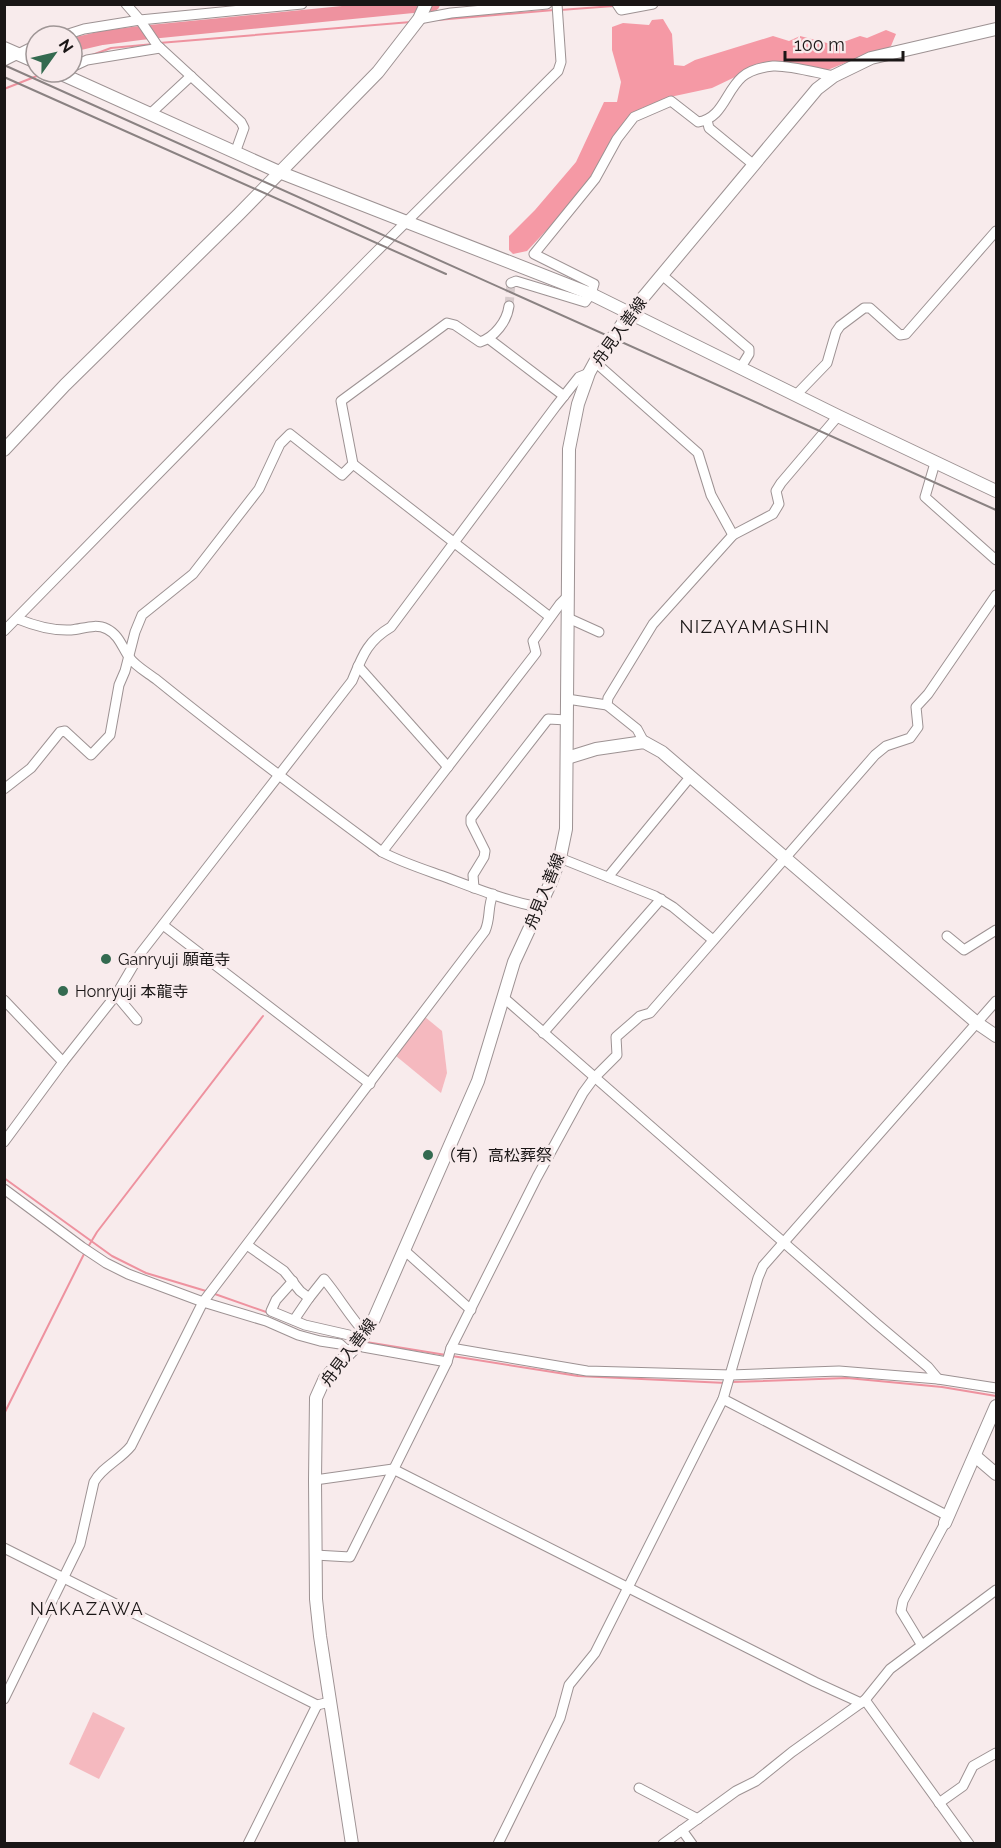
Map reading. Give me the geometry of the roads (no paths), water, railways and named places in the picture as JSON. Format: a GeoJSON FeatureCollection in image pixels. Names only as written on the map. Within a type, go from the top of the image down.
{"type":"FeatureCollection","features":[{"type":"Feature","properties":{"kind":"street"},"geometry":{"type":"LineString","coordinates":[[126,4],[142,22],[158,47],[241,122],[244,128],[235,153]]}},
{"type":"Feature","properties":{"kind":"street"},"geometry":{"type":"LineString","coordinates":[[84,29],[302,4]]}},
{"type":"Feature","properties":{"kind":"street"},"geometry":{"type":"LineString","coordinates":[[4,450],[65,385],[239,214],[378,72],[422,12],[451,13],[547,4]]}},
{"type":"Feature","properties":{"kind":"street"},"geometry":{"type":"LineString","coordinates":[[4,632],[344,284],[558,71],[561,62],[557,4]]}},
{"type":"Feature","properties":{"kind":"street"},"geometry":{"type":"LineString","coordinates":[[617,4],[621,10],[653,4]]}},
{"type":"Feature","properties":{"kind":"street","name":"舟見入善線"},"geometry":{"type":"LineString","coordinates":[[352,1844],[323,1704],[315,1556],[316,1398],[325,1378],[359,1342],[374,1319],[478,1081],[514,962],[560,858],[566,829],[569,449],[578,404],[592,368],[631,312],[817,89],[834,76],[871,58],[996,29]]}},
{"type":"Feature","properties":{"kind":"street"},"geometry":{"type":"LineString","coordinates":[[84,61],[158,47]]}},
{"type":"Feature","properties":{"kind":"street"},"geometry":{"type":"LineString","coordinates":[[4,48],[24,57]]}},
{"type":"Feature","properties":{"kind":"street"},"geometry":{"type":"LineString","coordinates":[[4,61],[24,51]]}},
{"type":"Feature","properties":{"kind":"street"},"geometry":{"type":"LineString","coordinates":[[511,283],[516,281],[585,302],[591,294],[594,284],[534,254],[595,179],[617,139],[634,117],[671,100],[698,122],[707,120],[715,114],[743,76],[759,69],[776,66],[834,76]]}},
{"type":"Feature","properties":{"kind":"street"},"geometry":{"type":"LineString","coordinates":[[150,114],[190,76]]}},
{"type":"Feature","properties":{"kind":"street"},"geometry":{"type":"LineString","coordinates":[[84,84],[279,172],[591,294],[996,491]]}},
{"type":"Feature","properties":{"kind":"street"},"geometry":{"type":"LineString","coordinates":[[707,120],[709,128],[754,165]]}},
{"type":"Feature","properties":{"kind":"street"},"geometry":{"type":"LineString","coordinates":[[796,395],[827,363],[840,326],[864,308],[870,308],[900,335],[906,334],[996,231]]}},
{"type":"Feature","properties":{"kind":"street"},"geometry":{"type":"LineString","coordinates":[[662,276],[749,349],[749,354],[741,367]]}},
{"type":"Feature","properties":{"kind":"street"},"geometry":{"type":"LineString","coordinates":[[509,306],[508,316],[489,339],[480,342],[455,325],[447,323],[341,401],[353,464],[550,617]]}},
{"type":"Feature","properties":{"kind":"street"},"geometry":{"type":"LineString","coordinates":[[489,339],[564,396]]}},
{"type":"Feature","properties":{"kind":"street"},"geometry":{"type":"LineString","coordinates":[[4,1142],[116,995],[140,954],[352,681],[376,636],[390,627],[579,377],[592,368],[698,453],[711,495],[733,535]]}},
{"type":"Feature","properties":{"kind":"street"},"geometry":{"type":"LineString","coordinates":[[608,705],[608,698],[653,624],[733,535],[773,514],[779,504],[776,490],[838,416]]}},
{"type":"Feature","properties":{"kind":"street"},"geometry":{"type":"LineString","coordinates":[[4,789],[31,768],[60,732],[65,731],[90,755],[110,735],[119,685],[142,615],[193,574],[259,489],[280,444],[291,434],[342,475],[353,464]]}},
{"type":"Feature","properties":{"kind":"street"},"geometry":{"type":"LineString","coordinates":[[935,463],[925,497],[996,560]]}},
{"type":"Feature","properties":{"kind":"street"},"geometry":{"type":"LineString","coordinates":[[315,1556],[350,1557],[447,1362],[451,1348],[537,1178],[583,1093],[594,1078],[617,1055],[616,1037],[640,1016],[650,1013],[875,755],[886,746],[910,738],[918,727],[916,707],[928,694],[996,595]]}},
{"type":"Feature","properties":{"kind":"street"},"geometry":{"type":"LineString","coordinates":[[382,852],[536,653],[533,640],[568,596]]}},
{"type":"Feature","properties":{"kind":"street"},"geometry":{"type":"LineString","coordinates":[[568,618],[599,632]]}},
{"type":"Feature","properties":{"kind":"street"},"geometry":{"type":"LineString","coordinates":[[18,619],[48,629],[72,630],[93,626],[106,628],[116,635],[129,658],[218,729],[382,852],[474,888],[538,907]]}},
{"type":"Feature","properties":{"kind":"street"},"geometry":{"type":"LineString","coordinates":[[358,666],[448,767]]}},
{"type":"Feature","properties":{"kind":"street"},"geometry":{"type":"LineString","coordinates":[[567,699],[608,705],[637,729],[644,742],[662,752],[691,776],[977,1023],[996,1036]]}},
{"type":"Feature","properties":{"kind":"street"},"geometry":{"type":"LineString","coordinates":[[474,888],[474,874],[485,851],[471,823],[471,818],[548,719],[567,720]]}},
{"type":"Feature","properties":{"kind":"street"},"geometry":{"type":"LineString","coordinates":[[567,758],[596,749],[644,742]]}},
{"type":"Feature","properties":{"kind":"street"},"geometry":{"type":"LineString","coordinates":[[608,877],[691,776]]}},
{"type":"Feature","properties":{"kind":"street"},"geometry":{"type":"LineString","coordinates":[[560,858],[660,899],[713,940]]}},
{"type":"Feature","properties":{"kind":"street"},"geometry":{"type":"LineString","coordinates":[[4,1699],[80,1544],[94,1482],[98,1475],[131,1446],[203,1302],[485,931],[489,922],[488,906],[493,894]]}},
{"type":"Feature","properties":{"kind":"street"},"geometry":{"type":"LineString","coordinates":[[543,1032],[660,899]]}},
{"type":"Feature","properties":{"kind":"street"},"geometry":{"type":"LineString","coordinates":[[163,925],[370,1084]]}},
{"type":"Feature","properties":{"kind":"street"},"geometry":{"type":"LineString","coordinates":[[947,936],[964,950],[996,930]]}},
{"type":"Feature","properties":{"kind":"street"},"geometry":{"type":"LineString","coordinates":[[116,995],[137,1020]]}},
{"type":"Feature","properties":{"kind":"street"},"geometry":{"type":"LineString","coordinates":[[503,997],[928,1367],[938,1379]]}},
{"type":"Feature","properties":{"kind":"street"},"geometry":{"type":"LineString","coordinates":[[4,1000],[63,1062]]}},
{"type":"Feature","properties":{"kind":"street"},"geometry":{"type":"LineString","coordinates":[[498,1844],[560,1718],[569,1685],[595,1653],[723,1399],[763,1266],[996,1001]]}},
{"type":"Feature","properties":{"kind":"street"},"geometry":{"type":"LineString","coordinates":[[4,1189],[82,1247],[128,1274],[203,1302],[266,1321],[298,1335],[340,1344],[359,1342]]}},
{"type":"Feature","properties":{"kind":"street"},"geometry":{"type":"LineString","coordinates":[[247,1245],[284,1271],[300,1291],[309,1298]]}},
{"type":"Feature","properties":{"kind":"street"},"geometry":{"type":"LineString","coordinates":[[404,1250],[471,1310]]}},
{"type":"Feature","properties":{"kind":"street"},"geometry":{"type":"LineString","coordinates":[[294,1320],[324,1279],[363,1347],[447,1362]]}},
{"type":"Feature","properties":{"kind":"street"},"geometry":{"type":"LineString","coordinates":[[293,1281],[276,1300],[271,1311],[305,1325],[359,1342]]}},
{"type":"Feature","properties":{"kind":"street"},"geometry":{"type":"LineString","coordinates":[[451,1348],[587,1371],[731,1375],[839,1371],[938,1379],[996,1388]]}},
{"type":"Feature","properties":{"kind":"street"},"geometry":{"type":"LineString","coordinates":[[723,1399],[946,1519]]}},
{"type":"Feature","properties":{"kind":"street"},"geometry":{"type":"LineString","coordinates":[[921,1644],[901,1611],[903,1601],[946,1519],[996,1406]]}},
{"type":"Feature","properties":{"kind":"street"},"geometry":{"type":"LineString","coordinates":[[975,1456],[996,1474]]}},
{"type":"Feature","properties":{"kind":"street"},"geometry":{"type":"LineString","coordinates":[[315,1480],[393,1468],[814,1682],[863,1701],[969,1844]]}},
{"type":"Feature","properties":{"kind":"street"},"geometry":{"type":"LineString","coordinates":[[4,1548],[323,1704],[248,1844]]}},
{"type":"Feature","properties":{"kind":"street"},"geometry":{"type":"LineString","coordinates":[[663,1844],[736,1791],[756,1781],[863,1701],[890,1668],[996,1590]]}},
{"type":"Feature","properties":{"kind":"street"},"geometry":{"type":"LineString","coordinates":[[939,1803],[963,1786],[973,1766],[996,1753]]}},
{"type":"Feature","properties":{"kind":"street"},"geometry":{"type":"LineString","coordinates":[[639,1788],[698,1819]]}},
{"type":"Feature","properties":{"kind":"street"},"geometry":{"type":"LineString","coordinates":[[682,1830],[692,1844]]}},
{"type":"Feature","properties":{"kind":"waterway"},"geometry":{"type":"LineString","coordinates":[[84,42],[140,33],[433,4]]}},
{"type":"Feature","properties":{"kind":"waterway"},"geometry":{"type":"LineString","coordinates":[[560,10],[614,6]]}},
{"type":"Feature","properties":{"kind":"waterway"},"geometry":{"type":"LineString","coordinates":[[437,20],[554,10]]}},
{"type":"Feature","properties":{"kind":"waterway"},"geometry":{"type":"LineString","coordinates":[[159,43],[411,22]]}},
{"type":"Feature","properties":{"kind":"waterway"},"geometry":{"type":"LineString","coordinates":[[92,55],[111,48],[154,44]]}},
{"type":"Feature","properties":{"kind":"waterway"},"geometry":{"type":"LineString","coordinates":[[4,89],[24,81]]}},
{"type":"Feature","properties":{"kind":"waterway"},"geometry":{"type":"LineString","coordinates":[[88,1247],[97,1232],[263,1016]]}},
{"type":"Feature","properties":{"kind":"waterway"},"geometry":{"type":"LineString","coordinates":[[4,1178],[112,1256],[146,1273],[206,1291]]}},
{"type":"Feature","properties":{"kind":"waterway"},"geometry":{"type":"LineString","coordinates":[[4,1414],[85,1252]]}},
{"type":"Feature","properties":{"kind":"waterway"},"geometry":{"type":"LineString","coordinates":[[212,1293],[269,1313]]}},
{"type":"Feature","properties":{"kind":"waterway"},"geometry":{"type":"LineString","coordinates":[[366,1342],[446,1355]]}},
{"type":"Feature","properties":{"kind":"waterway"},"geometry":{"type":"LineString","coordinates":[[452,1356],[578,1376],[726,1383]]}},
{"type":"Feature","properties":{"kind":"waterway"},"geometry":{"type":"LineString","coordinates":[[732,1382],[847,1378],[942,1387],[996,1396]]}},
{"type":"Feature","properties":{"kind":"tunnel"},"geometry":{"type":"LineString","coordinates":[[509,306],[511,283]]}},
{"type":"Feature","properties":{"kind":"railway"},"geometry":{"type":"LineString","coordinates":[[4,65],[996,510]]}},
{"type":"Feature","properties":{"kind":"railway"},"geometry":{"type":"LineString","coordinates":[[4,77],[446,274]]}},
{"type":"Feature","properties":{"kind":"place","name":"Ganryuji 願竜寺"},"geometry":{"type":"Point","coordinates":[106,959]}},
{"type":"Feature","properties":{"kind":"place","name":"Honryuji 本龍寺"},"geometry":{"type":"Point","coordinates":[63,991]}},
{"type":"Feature","properties":{"kind":"place","name":"（有）高松葬祭"},"geometry":{"type":"Point","coordinates":[428,1155]}},
{"type":"Feature","properties":{"kind":"district","name":"NIZAYAMASHIN"},"geometry":{"type":"Point","coordinates":[755,627]}},
{"type":"Feature","properties":{"kind":"district","name":"NAKAZAWA"},"geometry":{"type":"Point","coordinates":[87,1609]}}]}
